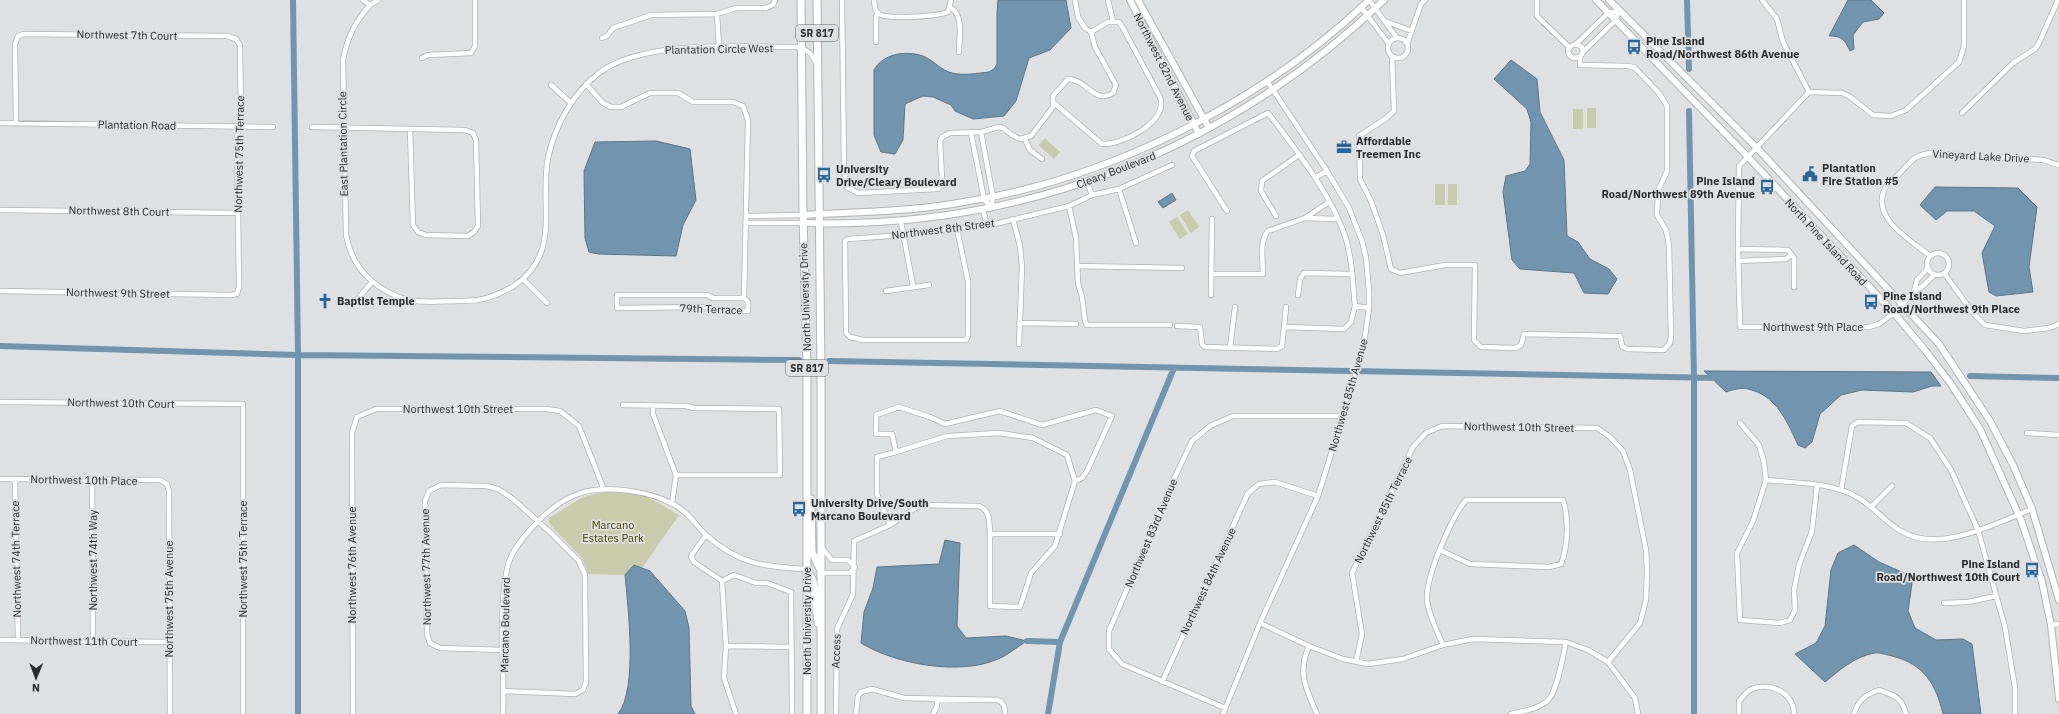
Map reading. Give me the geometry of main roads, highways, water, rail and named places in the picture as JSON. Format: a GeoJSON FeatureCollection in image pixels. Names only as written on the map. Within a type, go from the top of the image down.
{"type":"FeatureCollection","features":[{"type":"Feature","properties":{"kind":"main road","name":"North University Drive"},"geometry":{"type":"LineString","coordinates":[[801,0],[803,223],[807,370],[807,714]]}},
{"type":"Feature","properties":{"kind":"main road","name":"North University Drive"},"geometry":{"type":"LineString","coordinates":[[817,0],[822,548],[821,714]]}},
{"type":"Feature","properties":{"kind":"main road","name":"Northwest 82nd Avenue"},"geometry":{"type":"LineString","coordinates":[[1130,0],[1199,134]]}},
{"type":"Feature","properties":{"kind":"main road","name":"Northwest 82nd Avenue"},"geometry":{"type":"LineString","coordinates":[[1138,0],[1209,128]]}},
{"type":"Feature","properties":{"kind":"main road","name":"Cleary Boulevard"},"geometry":{"type":"LineString","coordinates":[[803,215],[923,208],[984,199],[1084,172],[1126,156],[1193,124],[1268,81],[1326,37],[1369,0]]}},
{"type":"Feature","properties":{"kind":"main road","name":"Cleary Boulevard"},"geometry":{"type":"LineString","coordinates":[[803,223],[901,222],[983,210],[1039,197],[1087,182],[1146,159],[1199,134],[1273,90],[1321,55],[1384,0]]}},
{"type":"Feature","properties":{"kind":"main road","name":"North Pine Island Road"},"geometry":{"type":"LineString","coordinates":[[1596,0],[1748,157],[1894,313],[1951,384],[1980,429],[2019,514],[2042,582],[2051,625],[2059,699]]}},
{"type":"Feature","properties":{"kind":"main road","name":"North Pine Island Road"},"geometry":{"type":"LineString","coordinates":[[1609,0],[1757,148],[1939,344],[1990,421],[2013,465],[2032,509],[2059,600]]}},
{"type":"Feature","properties":{"kind":"main road"},"geometry":{"type":"LineString","coordinates":[[807,472],[811,478],[812,552],[822,573]]}},
{"type":"Feature","properties":{"kind":"main road"},"geometry":{"type":"LineString","coordinates":[[806,569],[813,581],[819,633],[822,642]]}},
{"type":"Feature","properties":{"kind":"water"},"geometry":{"type":"Polygon","coordinates":[[[998,0],[1066,0],[1071,28],[1050,50],[1029,58],[1016,101],[1004,116],[973,119],[955,111],[951,105],[933,97],[923,96],[905,104],[903,140],[895,154],[881,152],[874,135],[874,70],[883,60],[889,57],[909,53],[923,56],[952,73],[966,74],[989,72],[994,69],[997,64],[998,0]]]}},
{"type":"Feature","properties":{"kind":"water"},"geometry":{"type":"Polygon","coordinates":[[[1848,0],[1871,0],[1884,13],[1879,19],[1863,22],[1853,35],[1854,49],[1850,51],[1842,39],[1829,36],[1848,0]]]}},
{"type":"Feature","properties":{"kind":"water"},"geometry":{"type":"Polygon","coordinates":[[[1511,60],[1537,79],[1540,112],[1564,160],[1567,236],[1578,242],[1590,259],[1609,269],[1617,279],[1608,294],[1584,293],[1574,273],[1520,269],[1512,260],[1503,192],[1506,176],[1525,171],[1530,164],[1531,122],[1527,109],[1494,79],[1511,60]]]}},
{"type":"Feature","properties":{"kind":"water"},"geometry":{"type":"Polygon","coordinates":[[[656,141],[690,149],[696,200],[683,225],[676,256],[598,254],[589,252],[585,238],[584,171],[595,142],[656,141]]]}},
{"type":"Feature","properties":{"kind":"water"},"geometry":{"type":"Polygon","coordinates":[[[1935,187],[2018,188],[2037,207],[2029,267],[2033,292],[1996,296],[1989,292],[1982,253],[1995,226],[1974,211],[1947,211],[1936,220],[1920,205],[1935,187]]]}},
{"type":"Feature","properties":{"kind":"water"},"geometry":{"type":"Polygon","coordinates":[[[1172,193],[1176,200],[1163,208],[1158,202],[1172,193]]]}},
{"type":"Feature","properties":{"kind":"water"},"geometry":{"type":"Polygon","coordinates":[[[1704,371],[1931,372],[1941,386],[1932,386],[1913,392],[1862,390],[1841,395],[1820,414],[1812,442],[1805,448],[1798,445],[1785,418],[1766,397],[1758,392],[1746,388],[1726,392],[1704,371]]]}},
{"type":"Feature","properties":{"kind":"water"},"geometry":{"type":"Polygon","coordinates":[[[945,540],[960,543],[957,626],[966,638],[1006,636],[1027,641],[998,659],[983,664],[965,667],[947,667],[909,662],[891,657],[861,643],[864,612],[873,588],[877,567],[939,564],[945,540]]]}},
{"type":"Feature","properties":{"kind":"water"},"geometry":{"type":"Polygon","coordinates":[[[1854,545],[1879,562],[1913,577],[1908,611],[1915,628],[1936,640],[1963,639],[1972,644],[1981,714],[1943,714],[1937,693],[1927,677],[1912,664],[1892,656],[1878,653],[1867,655],[1848,664],[1825,682],[1795,654],[1816,643],[1825,626],[1831,570],[1838,553],[1854,545]]]}},
{"type":"Feature","properties":{"kind":"water"},"geometry":{"type":"Polygon","coordinates":[[[634,565],[650,571],[685,611],[689,628],[691,706],[695,714],[618,714],[624,702],[628,686],[630,667],[629,626],[625,575],[634,565]]]}},
{"type":"Feature","properties":{"kind":"waterway"},"geometry":{"type":"LineString","coordinates":[[293,0],[298,355],[298,714]]}},
{"type":"Feature","properties":{"kind":"waterway"},"geometry":{"type":"LineString","coordinates":[[1687,0],[1689,69]]}},
{"type":"Feature","properties":{"kind":"waterway"},"geometry":{"type":"LineString","coordinates":[[1689,111],[1694,378],[1694,714]]}},
{"type":"Feature","properties":{"kind":"waterway"},"geometry":{"type":"LineString","coordinates":[[0,346],[298,355],[799,360]]}},
{"type":"Feature","properties":{"kind":"waterway"},"geometry":{"type":"LineString","coordinates":[[829,361],[1720,378]]}},
{"type":"Feature","properties":{"kind":"waterway"},"geometry":{"type":"LineString","coordinates":[[1048,714],[1060,642],[1174,368]]}},
{"type":"Feature","properties":{"kind":"waterway"},"geometry":{"type":"LineString","coordinates":[[1970,376],[2059,378]]}},
{"type":"Feature","properties":{"kind":"waterway"},"geometry":{"type":"LineString","coordinates":[[1027,641],[1060,642]]}},
{"type":"Feature","properties":{"kind":"place","name":"Pine Island Road/Northwest 86th Avenue"},"geometry":{"type":"Point","coordinates":[1634,47]}},
{"type":"Feature","properties":{"kind":"place","name":"Affordable Treemen Inc"},"geometry":{"type":"Point","coordinates":[1344,147]}},
{"type":"Feature","properties":{"kind":"place","name":"Plantation Fire Station #5"},"geometry":{"type":"Point","coordinates":[1810,174]}},
{"type":"Feature","properties":{"kind":"place","name":"University Drive/Cleary Boulevard"},"geometry":{"type":"Point","coordinates":[824,175]}},
{"type":"Feature","properties":{"kind":"place","name":"Pine Island Road/Northwest 89th Avenue"},"geometry":{"type":"Point","coordinates":[1767,187]}},
{"type":"Feature","properties":{"kind":"place","name":"Baptist Temple"},"geometry":{"type":"Point","coordinates":[325,301]}},
{"type":"Feature","properties":{"kind":"place","name":"Pine Island Road/Northwest 9th Place"},"geometry":{"type":"Point","coordinates":[1871,302]}},
{"type":"Feature","properties":{"kind":"place","name":"University Drive/South Marcano Boulevard"},"geometry":{"type":"Point","coordinates":[799,509]}},
{"type":"Feature","properties":{"kind":"place","name":"Pine Island Road/Northwest 10th Court"},"geometry":{"type":"Point","coordinates":[2032,570]}},
{"type":"Feature","properties":{"kind":"park label","name":"Marcano Estates Park"},"geometry":{"type":"Point","coordinates":[613,531]}}]}
